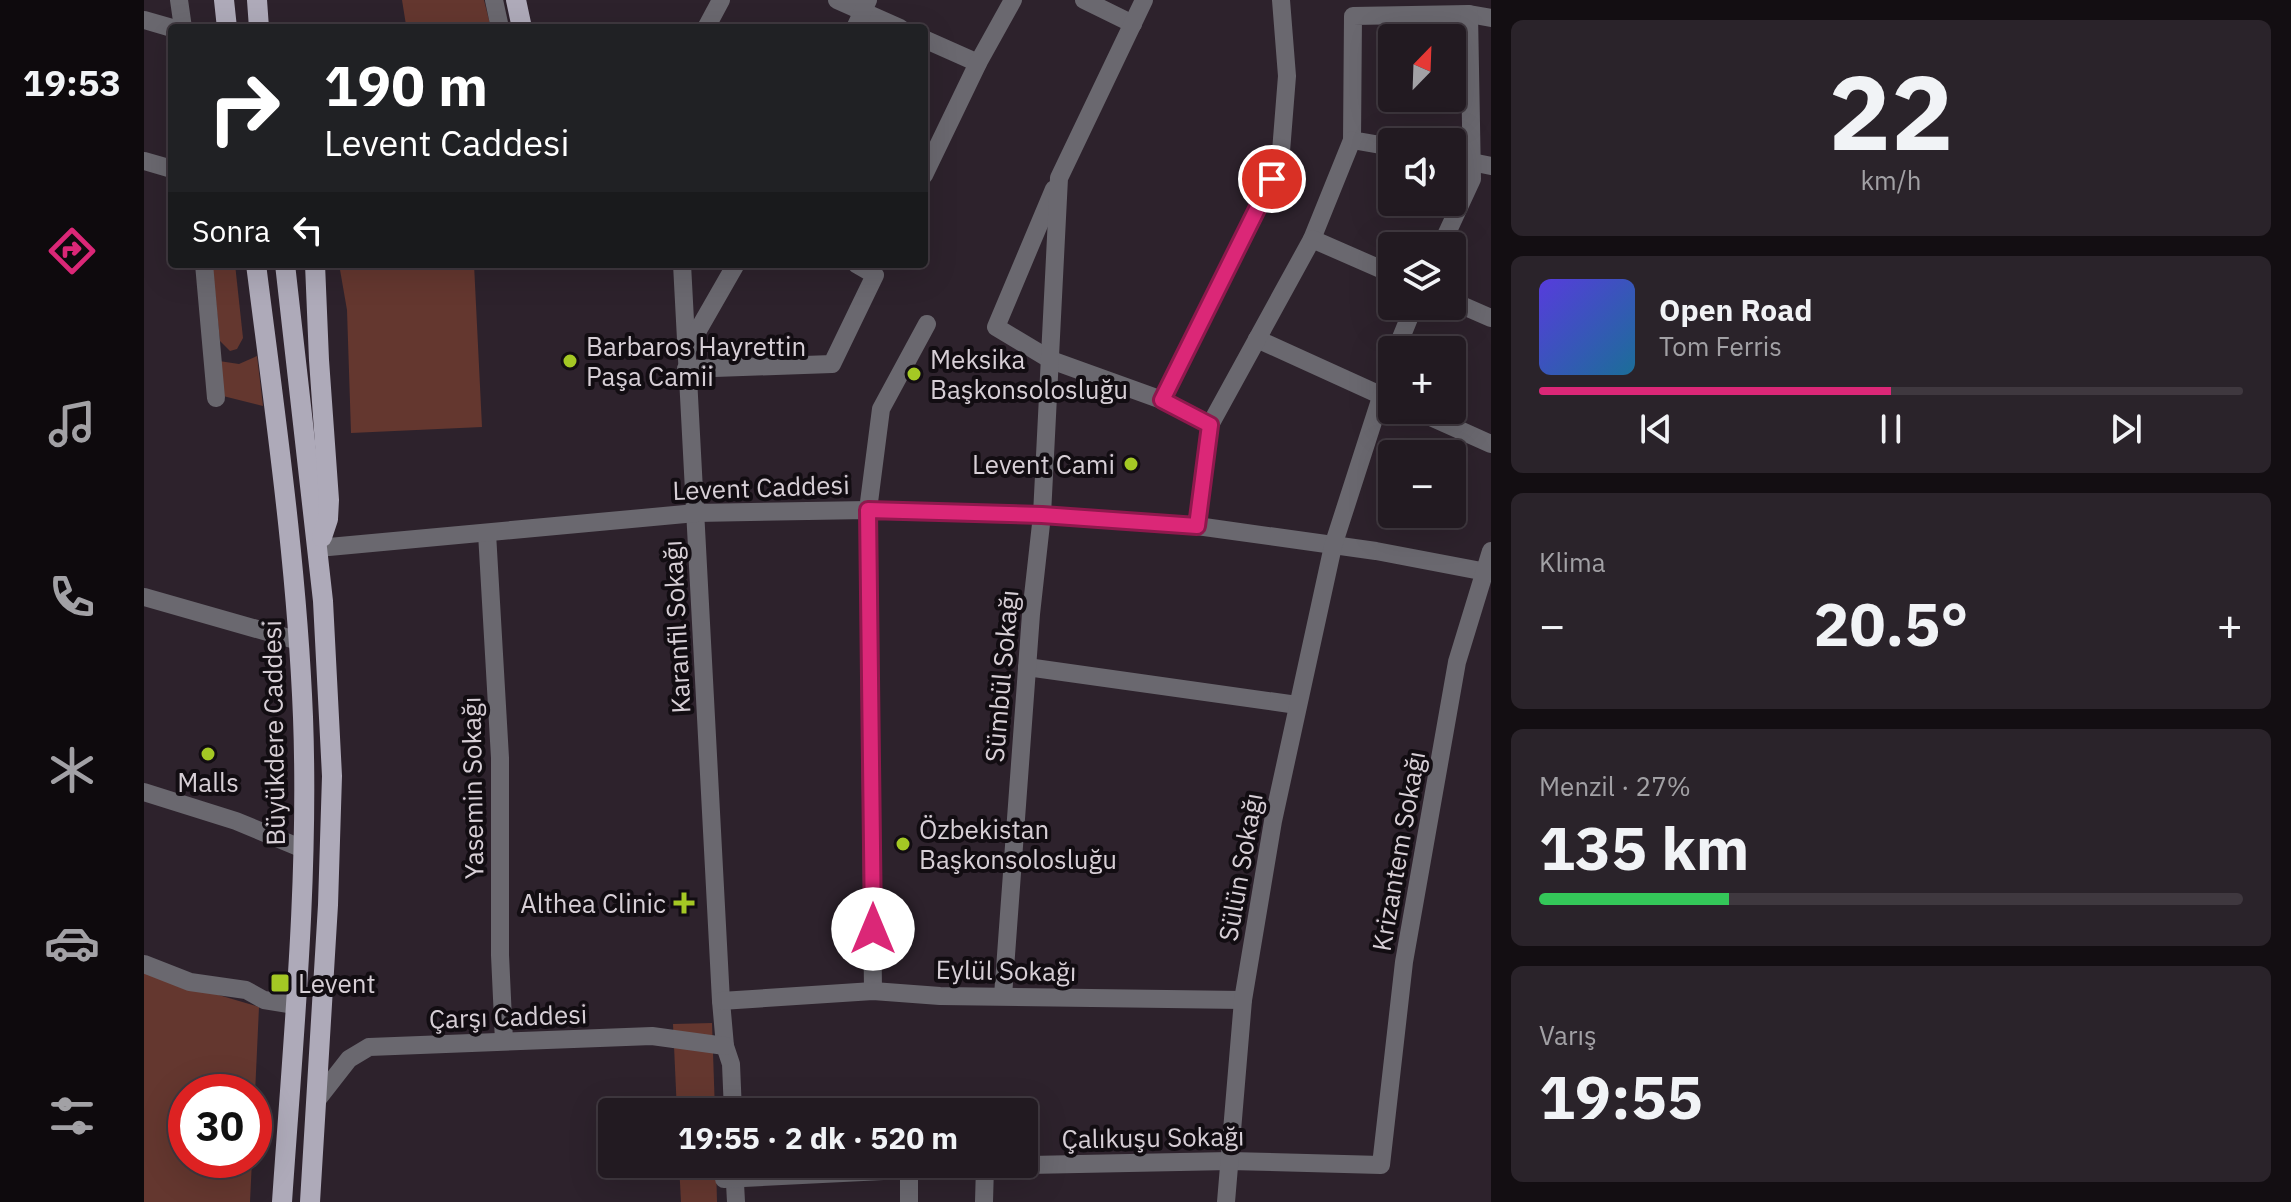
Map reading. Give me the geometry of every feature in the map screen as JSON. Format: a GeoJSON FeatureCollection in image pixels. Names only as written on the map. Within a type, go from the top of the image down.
{"type":"FeatureCollection","features":[{"type":"Feature","properties":{"kind":"main road"},"geometry":{"type":"LineString","coordinates":[[224,0],[227,24]]}},
{"type":"Feature","properties":{"kind":"main road"},"geometry":{"type":"LineString","coordinates":[[257,0],[259,24]]}},
{"type":"Feature","properties":{"kind":"main road"},"geometry":{"type":"LineString","coordinates":[[516,0],[521,24]]}},
{"type":"Feature","properties":{"kind":"main road","name":"Büyükdere Caddesi"},"geometry":{"type":"LineString","coordinates":[[256,268],[289,530],[299,641],[304,764],[303,849],[282,1202]]}},
{"type":"Feature","properties":{"kind":"main road","name":"Büyükdere Caddesi"},"geometry":{"type":"LineString","coordinates":[[285,268],[327,644],[332,776],[328,905],[310,1202]]}},
{"type":"Feature","properties":{"kind":"main road"},"geometry":{"type":"LineString","coordinates":[[315,268],[329,500],[328,519],[318,548]]}},
{"type":"Feature","properties":{"kind":"street"},"geometry":{"type":"LineString","coordinates":[[179,0],[182,24]]}},
{"type":"Feature","properties":{"kind":"street"},"geometry":{"type":"LineString","coordinates":[[494,0],[499,24]]}},
{"type":"Feature","properties":{"kind":"street"},"geometry":{"type":"LineString","coordinates":[[704,24],[705,0]]}},
{"type":"Feature","properties":{"kind":"street"},"geometry":{"type":"LineString","coordinates":[[706,24],[721,0]]}},
{"type":"Feature","properties":{"kind":"street"},"geometry":{"type":"LineString","coordinates":[[837,0],[890,24]]}},
{"type":"Feature","properties":{"kind":"street"},"geometry":{"type":"LineString","coordinates":[[928,170],[978,63],[1013,0]]}},
{"type":"Feature","properties":{"kind":"street"},"geometry":{"type":"LineString","coordinates":[[1084,0],[1133,24]]}},
{"type":"Feature","properties":{"kind":"street","name":"Sümbül Sokağı"},"geometry":{"type":"LineString","coordinates":[[1051,360],[996,327],[1059,178],[1144,0]]}},
{"type":"Feature","properties":{"kind":"street"},"geometry":{"type":"LineString","coordinates":[[1162,400],[1280,164],[1287,76],[1281,0]]}},
{"type":"Feature","properties":{"kind":"street"},"geometry":{"type":"LineString","coordinates":[[1447,232],[1472,179],[1468,5]]}},
{"type":"Feature","properties":{"kind":"street"},"geometry":{"type":"LineString","coordinates":[[1197,526],[1210,425],[1312,239],[1352,140],[1353,16],[1468,5],[1491,18]]}},
{"type":"Feature","properties":{"kind":"street"},"geometry":{"type":"LineString","coordinates":[[144,20],[168,27]]}},
{"type":"Feature","properties":{"kind":"street"},"geometry":{"type":"LineString","coordinates":[[928,41],[978,63]]}},
{"type":"Feature","properties":{"kind":"street"},"geometry":{"type":"LineString","coordinates":[[1352,140],[1378,145]]}},
{"type":"Feature","properties":{"kind":"street"},"geometry":{"type":"LineString","coordinates":[[1466,160],[1491,166]]}},
{"type":"Feature","properties":{"kind":"street"},"geometry":{"type":"LineString","coordinates":[[149,162],[168,170]]}},
{"type":"Feature","properties":{"kind":"street","name":"Sümbül Sokağı"},"geometry":{"type":"LineString","coordinates":[[1003,996],[1027,667],[1042,515],[1059,178]]}},
{"type":"Feature","properties":{"kind":"street"},"geometry":{"type":"LineString","coordinates":[[1312,239],[1378,268]]}},
{"type":"Feature","properties":{"kind":"street"},"geometry":{"type":"LineString","coordinates":[[204,268],[216,398]]}},
{"type":"Feature","properties":{"kind":"street","name":"Karanfil Sokağı"},"geometry":{"type":"LineString","coordinates":[[682,268],[725,1046]]}},
{"type":"Feature","properties":{"kind":"street"},"geometry":{"type":"LineString","coordinates":[[734,268],[686,361],[832,364],[875,275],[863,268]]}},
{"type":"Feature","properties":{"kind":"street"},"geometry":{"type":"LineString","coordinates":[[1466,307],[1491,318]]}},
{"type":"Feature","properties":{"kind":"street"},"geometry":{"type":"LineString","coordinates":[[873,991],[868,510],[881,409],[927,324]]}},
{"type":"Feature","properties":{"kind":"street"},"geometry":{"type":"LineString","coordinates":[[1257,339],[1378,393]]}},
{"type":"Feature","properties":{"kind":"street"},"geometry":{"type":"LineString","coordinates":[[1051,360],[1162,400],[1210,425]]}},
{"type":"Feature","properties":{"kind":"street","name":"Sülün Sokağı"},"geometry":{"type":"LineString","coordinates":[[1226,1202],[1243,1000],[1273,821],[1333,546],[1378,419]]}},
{"type":"Feature","properties":{"kind":"street"},"geometry":{"type":"LineString","coordinates":[[1446,424],[1491,444]]}},
{"type":"Feature","properties":{"kind":"street","name":"Levent Caddesi"},"geometry":{"type":"LineString","coordinates":[[318,548],[696,513],[868,510],[1042,515],[1197,526],[1376,551],[1487,572]]}},
{"type":"Feature","properties":{"kind":"street","name":"Yasemin Sokağı"},"geometry":{"type":"LineString","coordinates":[[487,533],[500,758],[500,955],[504,1041]]}},
{"type":"Feature","properties":{"kind":"street","name":"Krizantem Sokağı"},"geometry":{"type":"LineString","coordinates":[[1381,1165],[1404,962],[1457,662],[1491,551]]}},
{"type":"Feature","properties":{"kind":"street"},"geometry":{"type":"LineString","coordinates":[[144,597],[299,641]]}},
{"type":"Feature","properties":{"kind":"street"},"geometry":{"type":"LineString","coordinates":[[1027,667],[1297,705]]}},
{"type":"Feature","properties":{"kind":"street"},"geometry":{"type":"LineString","coordinates":[[144,792],[236,821],[303,849]]}},
{"type":"Feature","properties":{"kind":"street"},"geometry":{"type":"LineString","coordinates":[[144,964],[190,982],[246,990],[264,1000],[295,1005]]}},
{"type":"Feature","properties":{"kind":"street","name":"Eylül Sokağı"},"geometry":{"type":"LineString","coordinates":[[721,1001],[873,991],[940,996],[1243,1000]]}},
{"type":"Feature","properties":{"kind":"street","name":"Çarşı Caddesi"},"geometry":{"type":"LineString","coordinates":[[317,1100],[349,1059],[369,1047],[652,1036],[725,1046]]}},
{"type":"Feature","properties":{"kind":"street"},"geometry":{"type":"LineString","coordinates":[[722,1098],[721,1056],[725,1046]]}},
{"type":"Feature","properties":{"kind":"street"},"geometry":{"type":"LineString","coordinates":[[725,1046],[731,1064],[732,1098]]}},
{"type":"Feature","properties":{"kind":"street","name":"Çalıkuşu Sokağı"},"geometry":{"type":"LineString","coordinates":[[1038,1165],[1230,1161],[1381,1165]]}},
{"type":"Feature","properties":{"kind":"street"},"geometry":{"type":"LineString","coordinates":[[725,1202],[728,1178]]}},
{"type":"Feature","properties":{"kind":"street"},"geometry":{"type":"LineString","coordinates":[[731,1178],[736,1202]]}},
{"type":"Feature","properties":{"kind":"street"},"geometry":{"type":"LineString","coordinates":[[909,1178],[909,1202]]}},
{"type":"Feature","properties":{"kind":"street"},"geometry":{"type":"LineString","coordinates":[[984,1202],[985,1178]]}},
{"type":"Feature","properties":{"kind":"shaded area"},"geometry":{"type":"Polygon","coordinates":[[[402,0],[484,0],[490,24],[406,24],[402,0]]]}},
{"type":"Feature","properties":{"kind":"shaded area"},"geometry":{"type":"Polygon","coordinates":[[[212,268],[235,268],[243,338],[237,349],[230,351],[220,341],[212,268]]]}},
{"type":"Feature","properties":{"kind":"shaded area"},"geometry":{"type":"Polygon","coordinates":[[[340,268],[474,268],[482,427],[351,433],[347,310],[340,268]]]}},
{"type":"Feature","properties":{"kind":"shaded area"},"geometry":{"type":"Polygon","coordinates":[[[257,356],[263,406],[223,396],[219,361],[239,364],[257,356]]]}},
{"type":"Feature","properties":{"kind":"shaded area"},"geometry":{"type":"Polygon","coordinates":[[[144,973],[259,1007],[256,1074],[168,1074],[168,1178],[251,1178],[250,1202],[144,1202],[144,973]]]}},
{"type":"Feature","properties":{"kind":"shaded area"},"geometry":{"type":"Polygon","coordinates":[[[712,1023],[715,1098],[676,1098],[673,1024],[712,1023]]]}},
{"type":"Feature","properties":{"kind":"shaded area"},"geometry":{"type":"Polygon","coordinates":[[[680,1178],[716,1178],[717,1202],[681,1202],[680,1178]]]}},
{"type":"Feature","properties":{"kind":"place","name":"Barbaros Hayrettin Paşa Camii"},"geometry":{"type":"Point","coordinates":[570,361]}},
{"type":"Feature","properties":{"kind":"place","name":"Meksika Başkonsolosluğu"},"geometry":{"type":"Point","coordinates":[914,374]}},
{"type":"Feature","properties":{"kind":"place","name":"Levent Cami"},"geometry":{"type":"Point","coordinates":[1131,464]}},
{"type":"Feature","properties":{"kind":"place","name":"Malls"},"geometry":{"type":"Point","coordinates":[208,754]}},
{"type":"Feature","properties":{"kind":"place","name":"Özbekistan Başkonsolosluğu"},"geometry":{"type":"Point","coordinates":[903,844]}},
{"type":"Feature","properties":{"kind":"place","name":"Althea Clinic"},"geometry":{"type":"Point","coordinates":[684,903]}},
{"type":"Feature","properties":{"kind":"place","name":"Levent"},"geometry":{"type":"Point","coordinates":[280,983]}},
{"type":"Feature","properties":{"kind":"route"},"geometry":{"type":"LineString","coordinates":[[873,929],[868,510],[1042,515],[1197,526],[1210,425],[1162,400],[1272,179]]}}]}
